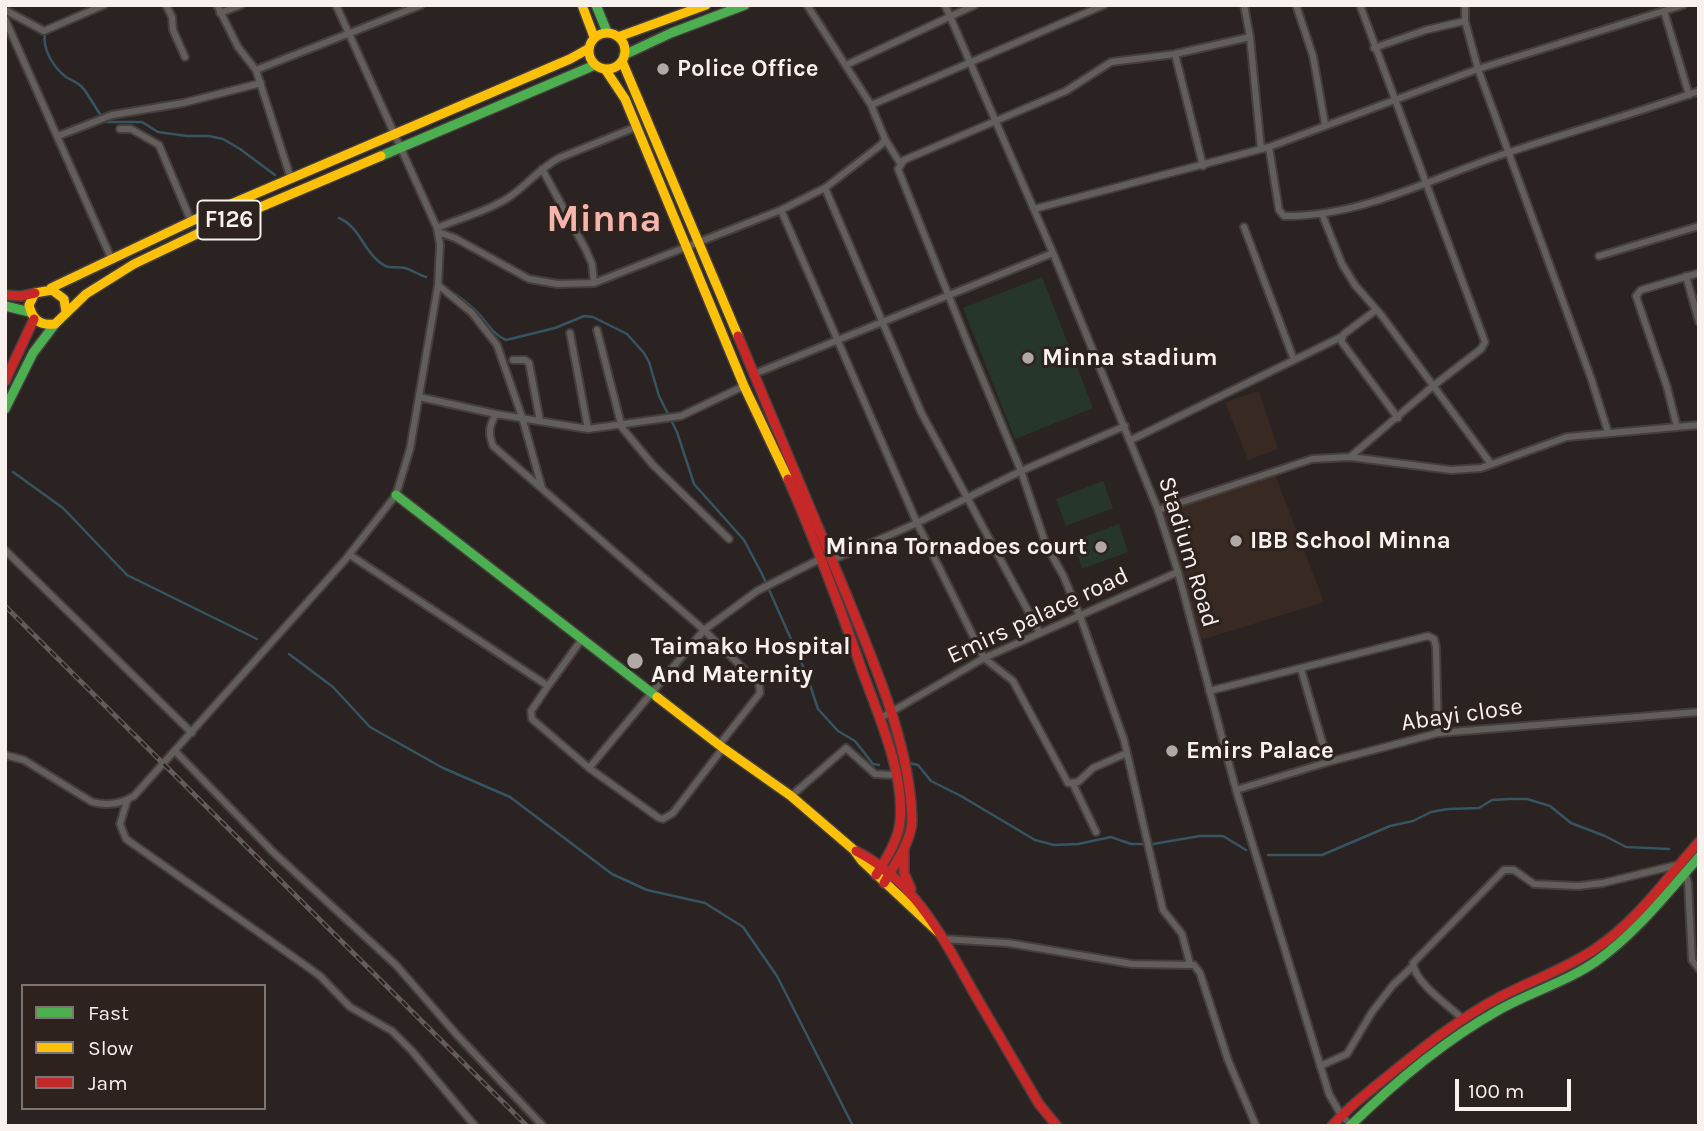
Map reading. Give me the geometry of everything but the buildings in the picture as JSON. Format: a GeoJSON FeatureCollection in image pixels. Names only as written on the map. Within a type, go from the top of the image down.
{"type":"FeatureCollection","features":[{"type":"Feature","properties":{"kind":"main road"},"geometry":{"type":"LineString","coordinates":[[582,5],[594,37]]}},
{"type":"Feature","properties":{"kind":"main road"},"geometry":{"type":"LineString","coordinates":[[596,5],[607,32],[618,37],[624,45],[623,58],[879,676],[905,768],[910,802],[911,828],[904,847],[904,873],[913,894],[932,920],[1039,1104],[1057,1126]]}},
{"type":"Feature","properties":{"kind":"main road"},"geometry":{"type":"LineString","coordinates":[[618,37],[688,9],[706,5]]}},
{"type":"Feature","properties":{"kind":"main road"},"geometry":{"type":"LineString","coordinates":[[607,32],[594,37],[588,49],[595,65],[606,69],[617,66],[623,58],[671,33],[745,5]]}},
{"type":"Feature","properties":{"kind":"main road","name":"F126"},"geometry":{"type":"LineString","coordinates":[[35,293],[73,279],[191,221],[588,49]]}},
{"type":"Feature","properties":{"kind":"main road","name":"F126"},"geometry":{"type":"LineString","coordinates":[[5,409],[33,353],[55,324],[86,294],[134,264],[197,234],[595,65]]}},
{"type":"Feature","properties":{"kind":"main road"},"geometry":{"type":"LineString","coordinates":[[606,69],[625,99],[744,386],[822,558],[879,719],[899,791],[900,822],[882,871],[884,883],[941,935]]}},
{"type":"Feature","properties":{"kind":"main road"},"geometry":{"type":"LineString","coordinates":[[50,288],[65,299],[66,312]]}},
{"type":"Feature","properties":{"kind":"main road"},"geometry":{"type":"LineString","coordinates":[[5,295],[35,293]]}},
{"type":"Feature","properties":{"kind":"main road"},"geometry":{"type":"LineString","coordinates":[[5,382],[32,315],[29,305],[35,293]]}},
{"type":"Feature","properties":{"kind":"main road"},"geometry":{"type":"LineString","coordinates":[[5,306],[32,315],[47,326],[55,324]]}},
{"type":"Feature","properties":{"kind":"main road"},"geometry":{"type":"LineString","coordinates":[[396,495],[721,747],[792,796],[853,850],[872,858],[882,871],[913,894]]}},
{"type":"Feature","properties":{"kind":"main road"},"geometry":{"type":"LineString","coordinates":[[1332,1126],[1340,1115],[1407,1059],[1463,1019],[1595,949],[1645,903],[1699,842]]}},
{"type":"Feature","properties":{"kind":"main road"},"geometry":{"type":"LineString","coordinates":[[882,871],[904,847]]}},
{"type":"Feature","properties":{"kind":"main road"},"geometry":{"type":"LineString","coordinates":[[1350,1125],[1414,1068],[1469,1028],[1498,1010],[1572,975],[1601,958],[1653,911],[1699,858]]}},
{"type":"Feature","properties":{"kind":"street"},"geometry":{"type":"LineString","coordinates":[[5,10],[44,31],[104,5]]}},
{"type":"Feature","properties":{"kind":"street"},"geometry":{"type":"LineString","coordinates":[[166,5],[185,57]]}},
{"type":"Feature","properties":{"kind":"street"},"geometry":{"type":"LineString","coordinates":[[217,5],[238,47],[256,69],[291,179]]}},
{"type":"Feature","properties":{"kind":"street"},"geometry":{"type":"LineString","coordinates":[[220,13],[242,5]]}},
{"type":"Feature","properties":{"kind":"street"},"geometry":{"type":"LineString","coordinates":[[5,755],[24,760],[92,802],[103,805],[127,801],[146,786],[350,555],[396,495],[410,449],[438,285],[440,245],[438,230],[336,5]]}},
{"type":"Feature","properties":{"kind":"street"},"geometry":{"type":"LineString","coordinates":[[256,69],[421,5]]}},
{"type":"Feature","properties":{"kind":"street"},"geometry":{"type":"LineString","coordinates":[[807,5],[871,105],[885,139],[900,163],[899,174],[1021,471],[1046,545],[1080,616],[1110,696],[1127,753],[1163,910],[1182,934],[1190,964]]}},
{"type":"Feature","properties":{"kind":"street","name":"Stadium Road"},"geometry":{"type":"LineString","coordinates":[[945,5],[1053,253],[1158,510],[1178,572],[1236,790],[1320,1066],[1329,1094],[1340,1115],[1350,1125]]}},
{"type":"Feature","properties":{"kind":"street"},"geometry":{"type":"LineString","coordinates":[[846,65],[975,5]]}},
{"type":"Feature","properties":{"kind":"street"},"geometry":{"type":"LineString","coordinates":[[871,105],[1104,5]]}},
{"type":"Feature","properties":{"kind":"street"},"geometry":{"type":"LineString","coordinates":[[1244,5],[1265,148],[1279,210],[1284,216],[1322,214],[1354,207],[1509,152],[1699,91]]}},
{"type":"Feature","properties":{"kind":"street"},"geometry":{"type":"LineString","coordinates":[[1296,5],[1313,56],[1325,124]]}},
{"type":"Feature","properties":{"kind":"street"},"geometry":{"type":"LineString","coordinates":[[1350,457],[1481,349],[1485,342],[1360,5]]}},
{"type":"Feature","properties":{"kind":"street"},"geometry":{"type":"LineString","coordinates":[[1034,209],[1265,148],[1478,69],[1683,5]]}},
{"type":"Feature","properties":{"kind":"street"},"geometry":{"type":"LineString","coordinates":[[1465,7],[1465,21],[1478,69],[1591,378],[1608,432]]}},
{"type":"Feature","properties":{"kind":"street"},"geometry":{"type":"LineString","coordinates":[[1664,11],[1689,95]]}},
{"type":"Feature","properties":{"kind":"street"},"geometry":{"type":"LineString","coordinates":[[5,19],[112,260]]}},
{"type":"Feature","properties":{"kind":"street"},"geometry":{"type":"LineString","coordinates":[[1374,48],[1426,30],[1465,21]]}},
{"type":"Feature","properties":{"kind":"street"},"geometry":{"type":"LineString","coordinates":[[900,163],[1066,91],[1111,62],[1175,54],[1250,37]]}},
{"type":"Feature","properties":{"kind":"street"},"geometry":{"type":"LineString","coordinates":[[1175,54],[1203,166]]}},
{"type":"Feature","properties":{"kind":"street"},"geometry":{"type":"LineString","coordinates":[[58,136],[106,116],[183,103],[261,83]]}},
{"type":"Feature","properties":{"kind":"street"},"geometry":{"type":"LineString","coordinates":[[438,230],[508,198],[559,158],[636,127]]}},
{"type":"Feature","properties":{"kind":"street"},"geometry":{"type":"LineString","coordinates":[[120,129],[131,129],[159,145],[191,221]]}},
{"type":"Feature","properties":{"kind":"street"},"geometry":{"type":"LineString","coordinates":[[438,230],[529,279],[558,284],[594,282],[781,210],[825,188],[885,139]]}},
{"type":"Feature","properties":{"kind":"street"},"geometry":{"type":"LineString","coordinates":[[542,169],[586,250],[592,264],[594,282]]}},
{"type":"Feature","properties":{"kind":"street"},"geometry":{"type":"LineString","coordinates":[[825,188],[921,412],[1040,634]]}},
{"type":"Feature","properties":{"kind":"street"},"geometry":{"type":"LineString","coordinates":[[781,210],[917,523],[984,658],[1013,681],[1068,783],[1078,782],[1098,765],[1127,753]]}},
{"type":"Feature","properties":{"kind":"street"},"geometry":{"type":"LineString","coordinates":[[1322,214],[1342,264],[1355,285],[1491,464]]}},
{"type":"Feature","properties":{"kind":"street"},"geometry":{"type":"LineString","coordinates":[[1598,256],[1699,226]]}},
{"type":"Feature","properties":{"kind":"street"},"geometry":{"type":"LineString","coordinates":[[1244,227],[1294,360]]}},
{"type":"Feature","properties":{"kind":"street"},"geometry":{"type":"LineString","coordinates":[[754,374],[1053,253]]}},
{"type":"Feature","properties":{"kind":"street"},"geometry":{"type":"LineString","coordinates":[[1677,427],[1667,387],[1636,296],[1641,290],[1699,273]]}},
{"type":"Feature","properties":{"kind":"street"},"geometry":{"type":"LineString","coordinates":[[1686,276],[1699,322]]}},
{"type":"Feature","properties":{"kind":"street"},"geometry":{"type":"LineString","coordinates":[[438,285],[472,313],[497,345],[522,417],[541,488]]}},
{"type":"Feature","properties":{"kind":"street"},"geometry":{"type":"LineString","coordinates":[[1131,440],[1341,337],[1376,310]]}},
{"type":"Feature","properties":{"kind":"street"},"geometry":{"type":"LineString","coordinates":[[597,330],[620,424],[653,465],[729,540]]}},
{"type":"Feature","properties":{"kind":"street"},"geometry":{"type":"LineString","coordinates":[[569,333],[587,429]]}},
{"type":"Feature","properties":{"kind":"street"},"geometry":{"type":"LineString","coordinates":[[1341,337],[1343,346],[1398,418]]}},
{"type":"Feature","properties":{"kind":"street"},"geometry":{"type":"LineString","coordinates":[[513,360],[525,360],[529,363],[540,421]]}},
{"type":"Feature","properties":{"kind":"street"},"geometry":{"type":"LineString","coordinates":[[419,397],[496,414],[587,429],[681,416],[744,386]]}},
{"type":"Feature","properties":{"kind":"street"},"geometry":{"type":"LineString","coordinates":[[496,414],[488,435],[492,446],[704,630],[761,688],[673,813],[663,819],[630,799],[589,768],[532,719],[531,711],[582,639]]}},
{"type":"Feature","properties":{"kind":"street"},"geometry":{"type":"LineString","coordinates":[[1158,510],[1312,458],[1350,457],[1451,470],[1481,468],[1550,442],[1608,432],[1699,425]]}},
{"type":"Feature","properties":{"kind":"street"},"geometry":{"type":"LineString","coordinates":[[832,560],[917,523],[1021,471],[1125,426]]}},
{"type":"Feature","properties":{"kind":"street"},"geometry":{"type":"LineString","coordinates":[[5,550],[192,733]]}},
{"type":"Feature","properties":{"kind":"street"},"geometry":{"type":"LineString","coordinates":[[350,555],[548,686]]}},
{"type":"Feature","properties":{"kind":"street"},"geometry":{"type":"LineString","coordinates":[[589,768],[704,630],[757,591],[822,558]]}},
{"type":"Feature","properties":{"kind":"street","name":"Emirs palace road"},"geometry":{"type":"LineString","coordinates":[[879,719],[984,658],[1178,572]]}},
{"type":"Feature","properties":{"kind":"street"},"geometry":{"type":"LineString","coordinates":[[1209,691],[1428,636],[1434,639],[1436,647],[1438,733]]}},
{"type":"Feature","properties":{"kind":"street"},"geometry":{"type":"LineString","coordinates":[[1301,669],[1328,762]]}},
{"type":"Feature","properties":{"kind":"street","name":"Abayi close"},"geometry":{"type":"LineString","coordinates":[[1236,790],[1438,733],[1699,712]]}},
{"type":"Feature","properties":{"kind":"street"},"geometry":{"type":"LineString","coordinates":[[792,796],[846,748],[875,774],[894,775]]}},
{"type":"Feature","properties":{"kind":"street"},"geometry":{"type":"LineString","coordinates":[[176,752],[273,852],[396,965],[457,1035],[543,1126]]}},
{"type":"Feature","properties":{"kind":"street"},"geometry":{"type":"LineString","coordinates":[[1073,784],[1096,832]]}},
{"type":"Feature","properties":{"kind":"street"},"geometry":{"type":"LineString","coordinates":[[127,801],[120,824],[126,839],[320,976],[350,1007],[392,1031],[475,1126]]}},
{"type":"Feature","properties":{"kind":"street"},"geometry":{"type":"LineString","coordinates":[[1320,1066],[1348,1054],[1372,1012],[1393,985],[1412,967],[1415,959],[1507,869],[1514,870],[1534,884],[1578,886],[1677,865]]}},
{"type":"Feature","properties":{"kind":"street"},"geometry":{"type":"LineString","coordinates":[[1685,872],[1692,960],[1699,969]]}},
{"type":"Feature","properties":{"kind":"street"},"geometry":{"type":"LineString","coordinates":[[941,935],[1008,943],[1132,964],[1190,964],[1198,968],[1228,1060],[1256,1126]]}},
{"type":"Feature","properties":{"kind":"street"},"geometry":{"type":"LineString","coordinates":[[1412,967],[1427,987],[1463,1019]]}},
{"type":"Feature","properties":{"kind":"shaded area"},"geometry":{"type":"Polygon","coordinates":[[[1259,391],[1278,449],[1248,460],[1225,402],[1259,391]]]}},
{"type":"Feature","properties":{"kind":"shaded area","name":"IBB School Minna"},"geometry":{"type":"Polygon","coordinates":[[[1274,472],[1324,602],[1198,641],[1161,511],[1274,472]]]}},
{"type":"Feature","properties":{"kind":"green space","name":"Minna stadium"},"geometry":{"type":"Polygon","coordinates":[[[1042,277],[1093,408],[1015,439],[963,308],[1042,277]]]}},
{"type":"Feature","properties":{"kind":"green space","name":"Minna Tornadoes court"},"geometry":{"type":"Polygon","coordinates":[[[1103,481],[1113,508],[1066,526],[1056,499],[1103,481]]]}},
{"type":"Feature","properties":{"kind":"green space","name":"Minna Tornadoes court"},"geometry":{"type":"Polygon","coordinates":[[[1119,524],[1128,552],[1082,569],[1073,541],[1119,524]]]}},
{"type":"Feature","properties":{"kind":"waterway"},"geometry":{"type":"LineString","coordinates":[[45,34],[47,52],[57,69],[81,86],[106,122],[142,122],[158,132],[223,139],[275,175]]}},
{"type":"Feature","properties":{"kind":"waterway"},"geometry":{"type":"LineString","coordinates":[[339,218],[351,226],[381,263],[387,267],[405,268],[426,277]]}},
{"type":"Feature","properties":{"kind":"waterway"},"geometry":{"type":"LineString","coordinates":[[444,287],[469,305],[493,331],[506,340],[555,328],[584,316],[593,317],[627,334],[649,362],[659,396],[677,432],[694,484],[744,540],[762,574],[806,673],[818,709],[838,731],[855,741],[873,764],[879,765]]}},
{"type":"Feature","properties":{"kind":"waterway"},"geometry":{"type":"LineString","coordinates":[[13,472],[63,508],[127,575],[257,639]]}},
{"type":"Feature","properties":{"kind":"waterway"},"geometry":{"type":"LineString","coordinates":[[289,654],[333,687],[370,727],[443,768],[510,797],[612,874],[647,890],[705,903],[743,927],[777,976],[853,1126]]}},
{"type":"Feature","properties":{"kind":"waterway"},"geometry":{"type":"LineString","coordinates":[[909,763],[918,765],[931,781],[1035,840],[1054,845],[1078,844],[1111,837],[1131,844],[1153,844],[1200,836],[1223,836],[1246,850]]}},
{"type":"Feature","properties":{"kind":"waterway"},"geometry":{"type":"LineString","coordinates":[[1268,855],[1322,855],[1431,812],[1479,808],[1492,800],[1510,799],[1527,799],[1550,806],[1571,823],[1626,847],[1669,849]]}},
{"type":"Feature","properties":{"kind":"railway"},"geometry":{"type":"LineString","coordinates":[[5,606],[527,1126]]}},
{"type":"Feature","properties":{"kind":"traffic: fast"},"geometry":{"type":"LineString","coordinates":[[596,5],[607,32]]}},
{"type":"Feature","properties":{"kind":"traffic: fast"},"geometry":{"type":"LineString","coordinates":[[624,55],[671,33],[745,5]]}},
{"type":"Feature","properties":{"kind":"traffic: fast"},"geometry":{"type":"LineString","coordinates":[[381,156],[595,65]]}},
{"type":"Feature","properties":{"kind":"traffic: fast"},"geometry":{"type":"LineString","coordinates":[[5,306],[30,312]]}},
{"type":"Feature","properties":{"kind":"traffic: fast"},"geometry":{"type":"LineString","coordinates":[[5,409],[33,353],[55,324]]}},
{"type":"Feature","properties":{"kind":"traffic: fast"},"geometry":{"type":"LineString","coordinates":[[396,495],[657,697]]}},
{"type":"Feature","properties":{"kind":"traffic: fast"},"geometry":{"type":"LineString","coordinates":[[1350,1126],[1402,1078],[1457,1036],[1497,1011],[1574,975],[1598,960],[1639,925],[1699,857]]}},
{"type":"Feature","properties":{"kind":"traffic: slow"},"geometry":{"type":"LineString","coordinates":[[582,5],[594,37]]}},
{"type":"Feature","properties":{"kind":"traffic: slow"},"geometry":{"type":"LineString","coordinates":[[618,37],[706,5]]}},
{"type":"Feature","properties":{"kind":"traffic: slow"},"geometry":{"type":"LineString","coordinates":[[607,33],[620,38],[625,51],[620,64],[607,69],[594,64],[589,51],[594,38],[607,33]]}},
{"type":"Feature","properties":{"kind":"traffic: slow"},"geometry":{"type":"LineString","coordinates":[[51,288],[194,220],[588,49]]}},
{"type":"Feature","properties":{"kind":"traffic: slow"},"geometry":{"type":"LineString","coordinates":[[622,61],[738,336]]}},
{"type":"Feature","properties":{"kind":"traffic: slow"},"geometry":{"type":"LineString","coordinates":[[605,69],[625,99],[744,386],[788,479]]}},
{"type":"Feature","properties":{"kind":"traffic: slow"},"geometry":{"type":"LineString","coordinates":[[66,312],[64,299],[52,290],[35,293],[29,305],[38,320],[45,324],[55,324],[86,294],[134,264],[197,234],[381,156]]}},
{"type":"Feature","properties":{"kind":"traffic: slow"},"geometry":{"type":"LineString","coordinates":[[657,697],[791,796],[854,850],[862,861],[938,932]]}},
{"type":"Feature","properties":{"kind":"traffic: jam"},"geometry":{"type":"LineString","coordinates":[[5,295],[35,293]]}},
{"type":"Feature","properties":{"kind":"traffic: jam"},"geometry":{"type":"LineString","coordinates":[[5,381],[34,319]]}},
{"type":"Feature","properties":{"kind":"traffic: jam"},"geometry":{"type":"LineString","coordinates":[[738,336],[858,623],[898,734],[910,791],[912,820],[906,844],[884,883]]}},
{"type":"Feature","properties":{"kind":"traffic: jam"},"geometry":{"type":"LineString","coordinates":[[788,479],[837,599],[895,766],[901,804],[899,829],[891,850],[876,875]]}},
{"type":"Feature","properties":{"kind":"traffic: jam"},"geometry":{"type":"LineString","coordinates":[[1332,1126],[1363,1096],[1454,1025],[1500,997],[1572,963],[1610,938],[1650,899],[1699,842]]}},
{"type":"Feature","properties":{"kind":"traffic: jam"},"geometry":{"type":"LineString","coordinates":[[904,849],[904,873],[911,889]]}},
{"type":"Feature","properties":{"kind":"traffic: jam"},"geometry":{"type":"LineString","coordinates":[[856,851],[895,878],[926,913],[1039,1104],[1057,1126]]}},
{"type":"Feature","properties":{"kind":"place","name":"Police Office"},"geometry":{"type":"Point","coordinates":[663,69]}},
{"type":"Feature","properties":{"kind":"place","name":"Minna stadium"},"geometry":{"type":"Point","coordinates":[1028,358]}},
{"type":"Feature","properties":{"kind":"place","name":"IBB School Minna"},"geometry":{"type":"Point","coordinates":[1236,541]}},
{"type":"Feature","properties":{"kind":"place","name":"Minna Tornadoes court"},"geometry":{"type":"Point","coordinates":[1101,547]}},
{"type":"Feature","properties":{"kind":"place","name":"Taimako Hospital And Maternity"},"geometry":{"type":"Point","coordinates":[635,661]}},
{"type":"Feature","properties":{"kind":"place","name":"Emirs Palace"},"geometry":{"type":"Point","coordinates":[1172,751]}},
{"type":"Feature","properties":{"kind":"district","name":"Minna"},"geometry":{"type":"Point","coordinates":[604,220]}}]}
